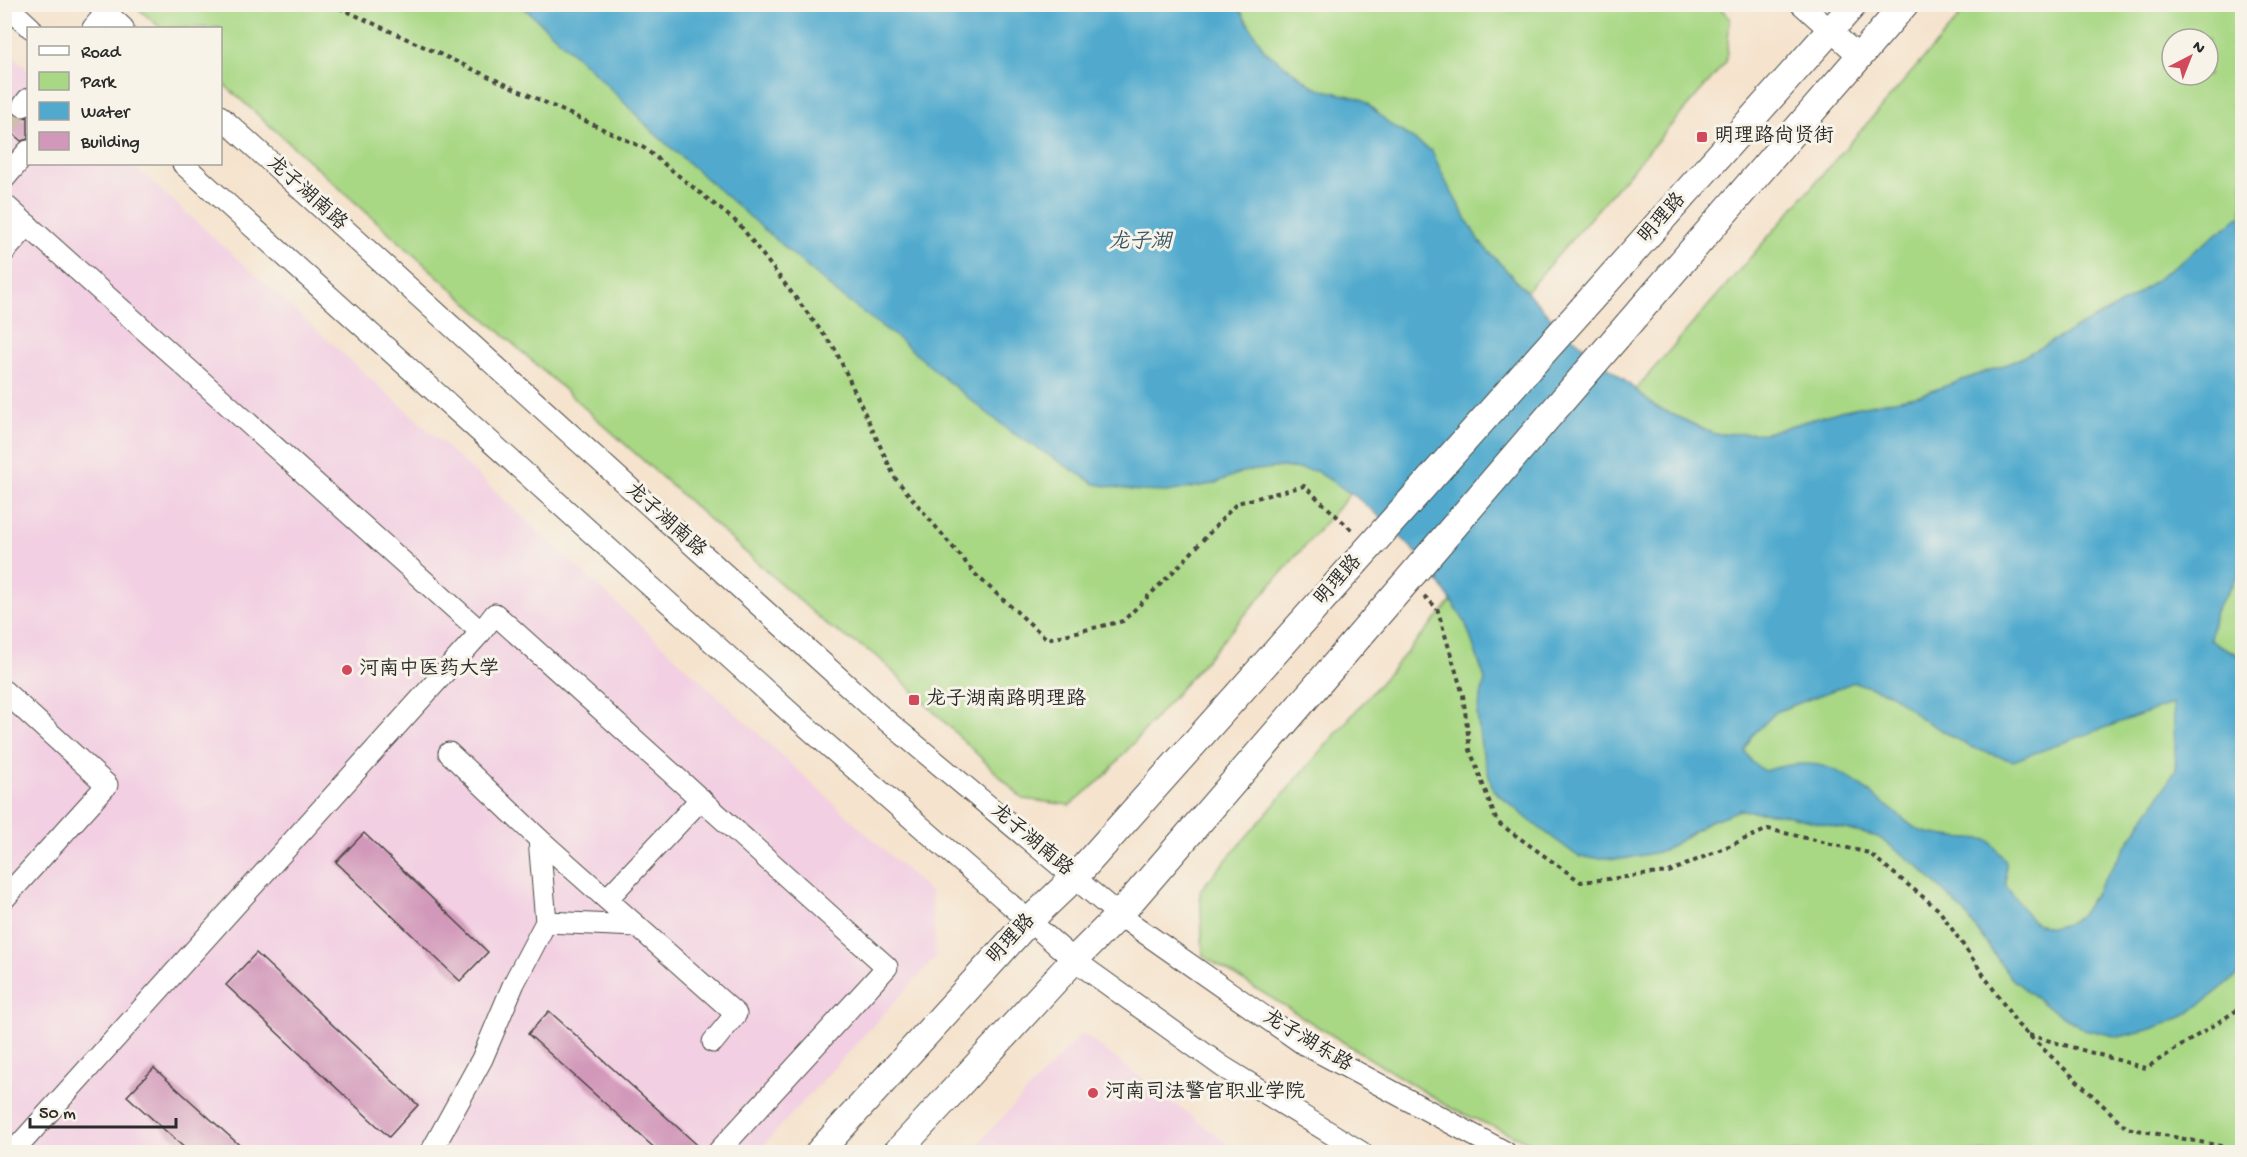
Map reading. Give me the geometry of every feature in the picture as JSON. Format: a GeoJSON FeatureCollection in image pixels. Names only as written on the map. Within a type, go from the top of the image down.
{"type":"FeatureCollection","features":[{"type":"Feature","properties":{"kind":"main road","name":"明理路"},"geometry":{"type":"LineString","coordinates":[[819,1152],[1029,921],[1074,878],[1359,551],[1583,308],[1854,4]]}},
{"type":"Feature","properties":{"kind":"main road"},"geometry":{"type":"LineString","coordinates":[[897,1152],[1074,960],[1119,915],[1410,591],[1617,337],[1905,4]]}},
{"type":"Feature","properties":{"kind":"street"},"geometry":{"type":"LineString","coordinates":[[5,4],[30,27]]}},
{"type":"Feature","properties":{"kind":"street"},"geometry":{"type":"LineString","coordinates":[[1801,4],[1858,56]]}},
{"type":"Feature","properties":{"kind":"street"},"geometry":{"type":"LineString","coordinates":[[98,15],[121,27]]}},
{"type":"Feature","properties":{"kind":"street","name":"龙子湖南路"},"geometry":{"type":"LineString","coordinates":[[222,118],[881,716],[1119,915]]}},
{"type":"Feature","properties":{"kind":"street"},"geometry":{"type":"LineString","coordinates":[[4,179],[27,152]]}},
{"type":"Feature","properties":{"kind":"street"},"geometry":{"type":"LineString","coordinates":[[184,165],[793,715],[1074,960],[1223,1067],[1361,1152]]}},
{"type":"Feature","properties":{"kind":"street"},"geometry":{"type":"LineString","coordinates":[[4,204],[481,632]]}},
{"type":"Feature","properties":{"kind":"street"},"geometry":{"type":"LineString","coordinates":[[4,252],[28,225]]}},
{"type":"Feature","properties":{"kind":"street"},"geometry":{"type":"LineString","coordinates":[[13,1152],[495,614],[887,967],[718,1152]]}},
{"type":"Feature","properties":{"kind":"street"},"geometry":{"type":"LineString","coordinates":[[4,692],[107,785],[4,898]]}},
{"type":"Feature","properties":{"kind":"street"},"geometry":{"type":"LineString","coordinates":[[449,753],[539,838],[736,1014],[713,1042]]}},
{"type":"Feature","properties":{"kind":"street"},"geometry":{"type":"LineString","coordinates":[[607,899],[701,799]]}},
{"type":"Feature","properties":{"kind":"street"},"geometry":{"type":"LineString","coordinates":[[431,1152],[482,1059],[514,983],[546,922],[539,838]]}},
{"type":"Feature","properties":{"kind":"street","name":"龙子湖东路"},"geometry":{"type":"LineString","coordinates":[[1119,915],[1302,1043],[1505,1152]]}},
{"type":"Feature","properties":{"kind":"street"},"geometry":{"type":"LineString","coordinates":[[546,922],[637,926]]}},
{"type":"Feature","properties":{"kind":"path"},"geometry":{"type":"LineString","coordinates":[[331,4],[644,148],[739,224],[836,349],[895,478],[977,576],[1047,639],[1123,621],[1181,564],[1237,503],[1304,486],[1359,551]]}},
{"type":"Feature","properties":{"kind":"path"},"geometry":{"type":"LineString","coordinates":[[1410,591],[1437,608],[1463,695],[1470,750],[1497,822],[1581,882],[1669,872],[1768,829],[1869,853],[1939,910],[2018,1025],[2127,1128],[2242,1150]]}},
{"type":"Feature","properties":{"kind":"path"},"geometry":{"type":"LineString","coordinates":[[2029,1035],[2146,1068],[2242,1007]]}},
{"type":"Feature","properties":{"kind":"shaded area","name":"河南中医药大学"},"geometry":{"type":"Polygon","coordinates":[[[4,49],[27,69],[27,165],[133,165],[447,447],[931,893],[936,957],[757,1152],[5,1152],[4,49]]]}},
{"type":"Feature","properties":{"kind":"shaded area","name":"河南司法警官职业学院"},"geometry":{"type":"Polygon","coordinates":[[[1082,1033],[1239,1152],[970,1152],[1082,1033]]]}},
{"type":"Feature","properties":{"kind":"green space"},"geometry":{"type":"Polygon","coordinates":[[[1716,4],[1730,18],[1726,62],[1103,778],[1070,805],[1023,799],[876,655],[828,626],[222,83],[222,27],[160,27],[134,5],[1716,4]]]}},
{"type":"Feature","properties":{"kind":"green space"},"geometry":{"type":"Polygon","coordinates":[[[1970,5],[2242,5],[2242,1152],[1552,1152],[1452,1109],[1203,956],[1200,890],[1970,5]]]}},
{"type":"Feature","properties":{"kind":"water","name":"龙子湖"},"geometry":{"type":"Polygon","coordinates":[[[521,5],[1237,5],[1265,51],[1316,88],[1362,99],[1391,125],[1432,151],[1447,184],[1479,241],[1557,324],[1655,406],[1714,434],[1766,433],[1844,410],[1920,395],[2013,362],[2129,300],[2242,215],[2242,570],[2215,611],[2210,640],[2242,657],[2242,972],[2187,1015],[2152,1029],[2119,1037],[2084,1029],[2046,1006],[2012,979],[1965,913],[1918,866],[1878,837],[1781,814],[1740,810],[1708,822],[1664,851],[1623,859],[1579,857],[1493,790],[1481,746],[1477,714],[1485,679],[1465,622],[1425,561],[1355,496],[1316,471],[1282,467],[1242,472],[1213,484],[1167,492],[1138,491],[1095,484],[1011,432],[900,340],[838,294],[654,133],[598,76],[521,5]],[[1854,682],[1776,712],[1751,737],[1745,751],[1752,762],[1764,771],[1805,764],[1835,771],[1849,778],[1921,831],[1989,840],[2006,861],[2006,886],[2032,921],[2050,928],[2067,924],[2081,915],[2176,770],[2173,703],[2013,761],[1970,747],[1922,719],[1891,694],[1854,682]]]}},
{"type":"Feature","properties":{"kind":"building"},"geometry":{"type":"Polygon","coordinates":[[[4,95],[12,101],[11,111],[15,116],[21,119],[27,117],[27,139],[21,141],[4,126],[4,95]]]}},
{"type":"Feature","properties":{"kind":"building"},"geometry":{"type":"Polygon","coordinates":[[[364,833],[488,952],[460,981],[336,862],[364,833]]]}},
{"type":"Feature","properties":{"kind":"building"},"geometry":{"type":"Polygon","coordinates":[[[256,953],[418,1105],[389,1137],[226,985],[256,953]]]}},
{"type":"Feature","properties":{"kind":"building"},"geometry":{"type":"Polygon","coordinates":[[[549,1011],[705,1152],[659,1152],[528,1034],[549,1011]]]}},
{"type":"Feature","properties":{"kind":"building"},"geometry":{"type":"Polygon","coordinates":[[[154,1068],[247,1152],[189,1152],[127,1096],[154,1068]]]}},
{"type":"Feature","properties":{"kind":"tunnel"},"geometry":{"type":"LineString","coordinates":[[4,127],[23,106]]}},
{"type":"Feature","properties":{"kind":"place","name":"明理路尚贤街"},"geometry":{"type":"Point","coordinates":[1702,137]}},
{"type":"Feature","properties":{"kind":"place","name":"河南中医药大学"},"geometry":{"type":"Point","coordinates":[347,670]}},
{"type":"Feature","properties":{"kind":"place","name":"龙子湖南路明理路"},"geometry":{"type":"Point","coordinates":[914,700]}},
{"type":"Feature","properties":{"kind":"place","name":"河南司法警官职业学院"},"geometry":{"type":"Point","coordinates":[1093,1093]}}]}
